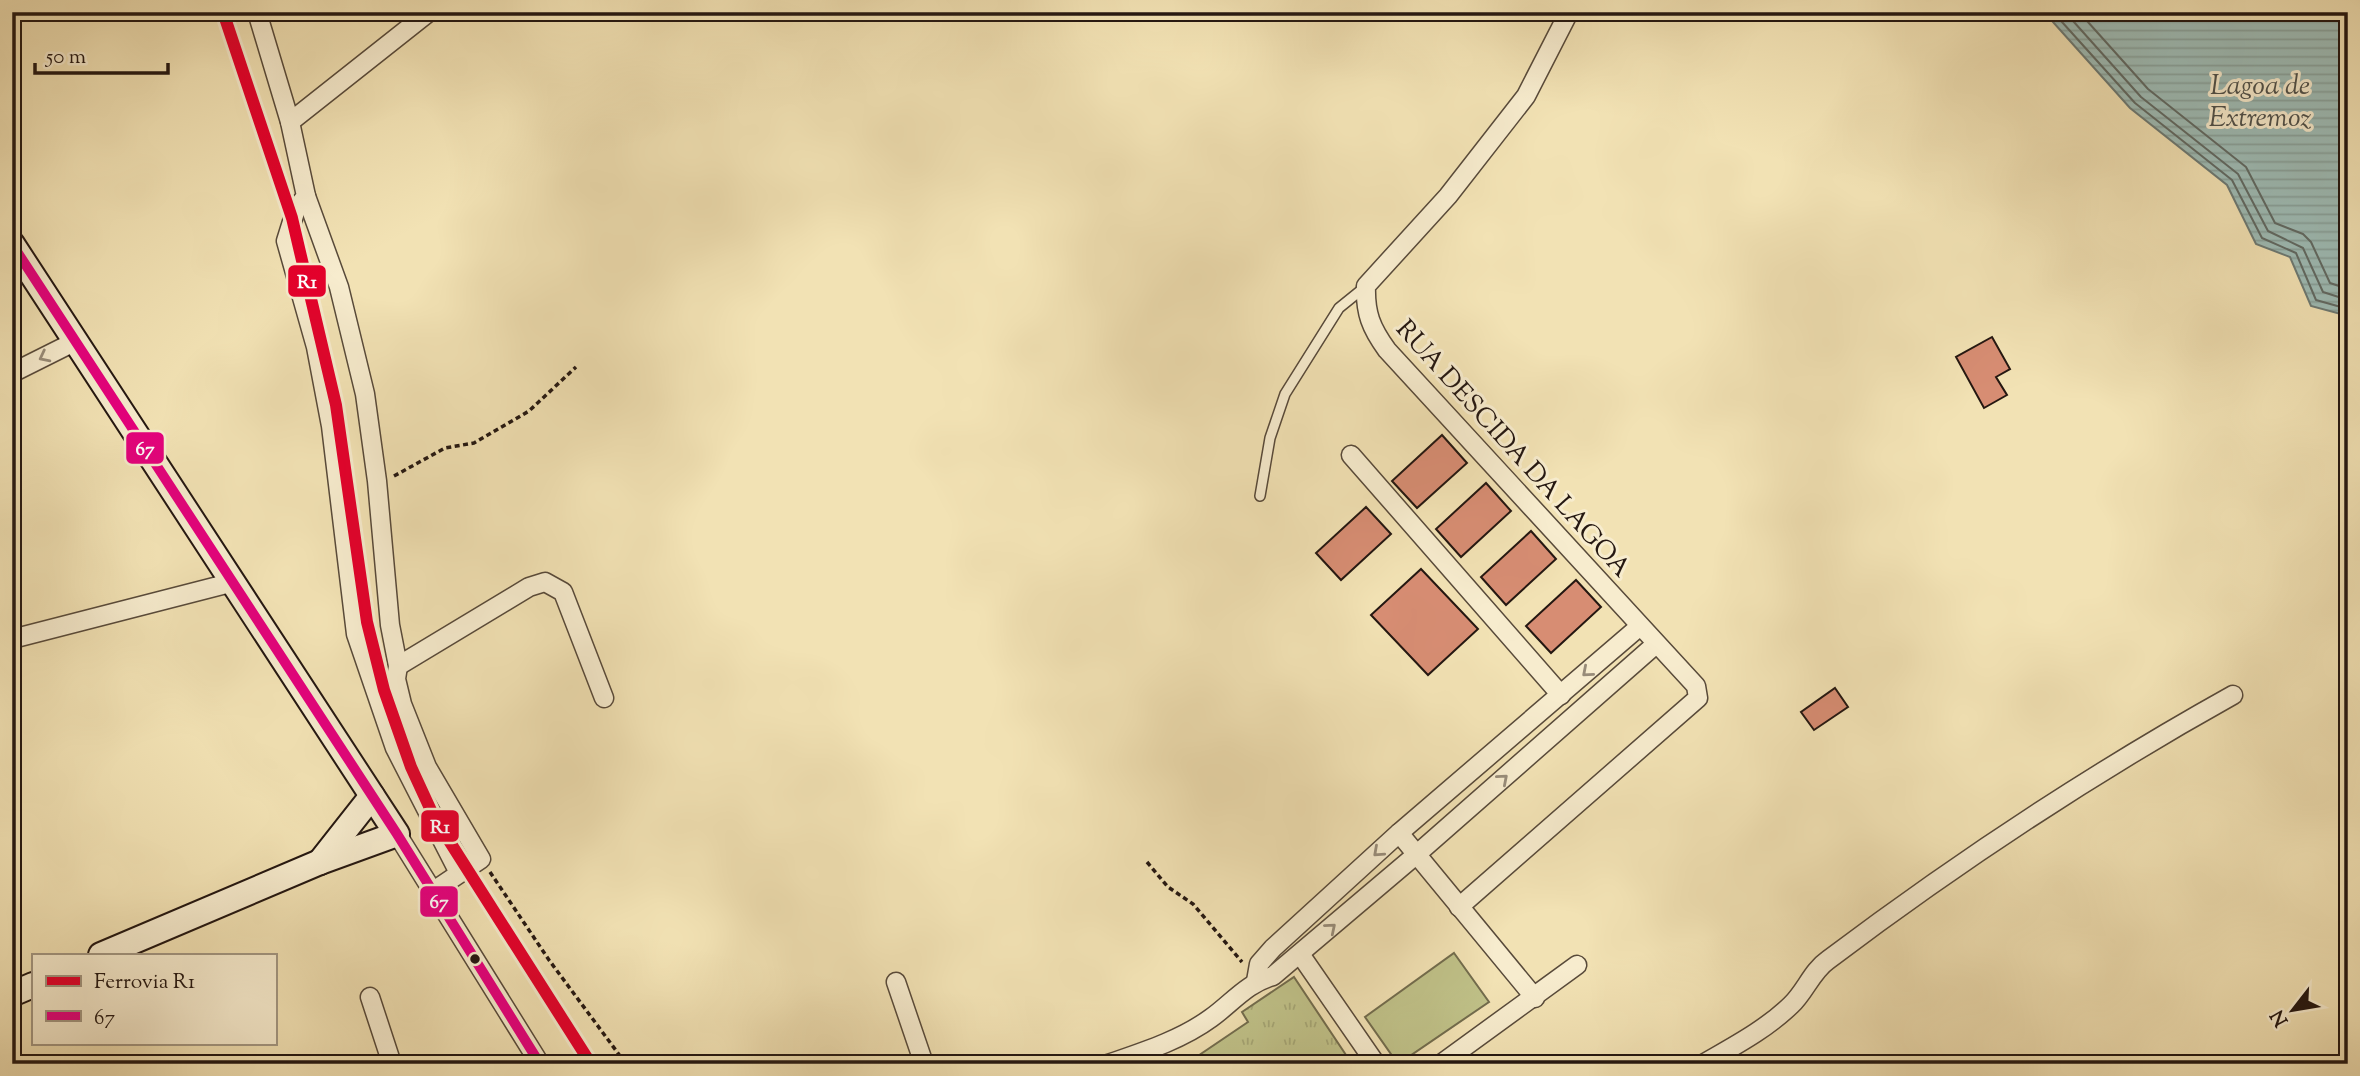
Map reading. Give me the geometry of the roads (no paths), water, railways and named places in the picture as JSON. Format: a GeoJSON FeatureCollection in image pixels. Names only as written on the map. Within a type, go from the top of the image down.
{"type":"FeatureCollection","features":[{"type":"Feature","properties":{"kind":"main road"},"geometry":{"type":"LineString","coordinates":[[12,244],[230,583],[397,834],[320,862],[103,954]]}},
{"type":"Feature","properties":{"kind":"main road"},"geometry":{"type":"LineString","coordinates":[[320,862],[372,796]]}},
{"type":"Feature","properties":{"kind":"main road"},"geometry":{"type":"LineString","coordinates":[[12,994],[32,985]]}},
{"type":"Feature","properties":{"kind":"street"},"geometry":{"type":"LineString","coordinates":[[257,12],[290,122],[306,196],[342,300],[365,394],[377,485],[390,625],[398,666],[396,679],[412,735],[448,807],[481,859],[432,892]]}},
{"type":"Feature","properties":{"kind":"street"},"geometry":{"type":"LineString","coordinates":[[290,122],[429,12]]}},
{"type":"Feature","properties":{"kind":"street"},"geometry":{"type":"LineString","coordinates":[[1366,286],[1448,196],[1526,96],[1569,12]]}},
{"type":"Feature","properties":{"kind":"street"},"geometry":{"type":"LineString","coordinates":[[306,196],[296,209],[286,241],[314,337],[331,426],[356,634],[395,748],[459,873]]}},
{"type":"Feature","properties":{"kind":"street","name":"RUA DESCIDA DA LAGOA"},"geometry":{"type":"LineString","coordinates":[[1366,286],[1370,327],[1387,350],[1696,686],[1698,698],[1459,907]]}},
{"type":"Feature","properties":{"kind":"street"},"geometry":{"type":"LineString","coordinates":[[12,373],[76,341]]}},
{"type":"Feature","properties":{"kind":"street"},"geometry":{"type":"LineString","coordinates":[[1351,455],[1561,695]]}},
{"type":"Feature","properties":{"kind":"street"},"geometry":{"type":"LineString","coordinates":[[398,666],[529,586],[545,582],[563,592],[604,698]]}},
{"type":"Feature","properties":{"kind":"street"},"geometry":{"type":"LineString","coordinates":[[12,639],[230,583]]}},
{"type":"Feature","properties":{"kind":"street"},"geometry":{"type":"LineString","coordinates":[[1256,981],[1259,964],[1273,948],[1399,833],[1639,627]]}},
{"type":"Feature","properties":{"kind":"street"},"geometry":{"type":"LineString","coordinates":[[1108,1064],[1150,1057],[1212,1017],[1256,981],[1273,976],[1417,855],[1656,644]]}},
{"type":"Feature","properties":{"kind":"street"},"geometry":{"type":"LineString","coordinates":[[1703,1064],[1759,1032],[1793,1004],[1824,962],[2001,834],[2166,732],[2233,695]]}},
{"type":"Feature","properties":{"kind":"street"},"geometry":{"type":"LineString","coordinates":[[1399,833],[1535,998]]}},
{"type":"Feature","properties":{"kind":"street"},"geometry":{"type":"LineString","coordinates":[[397,834],[540,1064]]}},
{"type":"Feature","properties":{"kind":"street"},"geometry":{"type":"LineString","coordinates":[[1300,954],[1376,1064]]}},
{"type":"Feature","properties":{"kind":"street"},"geometry":{"type":"LineString","coordinates":[[1441,1064],[1577,965]]}},
{"type":"Feature","properties":{"kind":"street"},"geometry":{"type":"LineString","coordinates":[[897,982],[924,1064]]}},
{"type":"Feature","properties":{"kind":"street"},"geometry":{"type":"LineString","coordinates":[[370,997],[392,1064]]}},
{"type":"Feature","properties":{"kind":"lane"},"geometry":{"type":"LineString","coordinates":[[1260,496],[1270,438],[1285,394],[1339,308],[1366,286]]}},
{"type":"Feature","properties":{"kind":"water","name":"Lagoa de Extremoz"},"geometry":{"type":"Polygon","coordinates":[[[2044,12],[2348,12],[2348,316],[2311,306],[2290,257],[2256,244],[2227,185],[2130,108],[2044,12]]]}},
{"type":"Feature","properties":{"kind":"rail line","name":"R1"},"geometry":{"type":"LineString","coordinates":[[223,12],[292,218],[336,405],[367,622],[384,690],[411,767],[434,817],[591,1064]]}}]}
